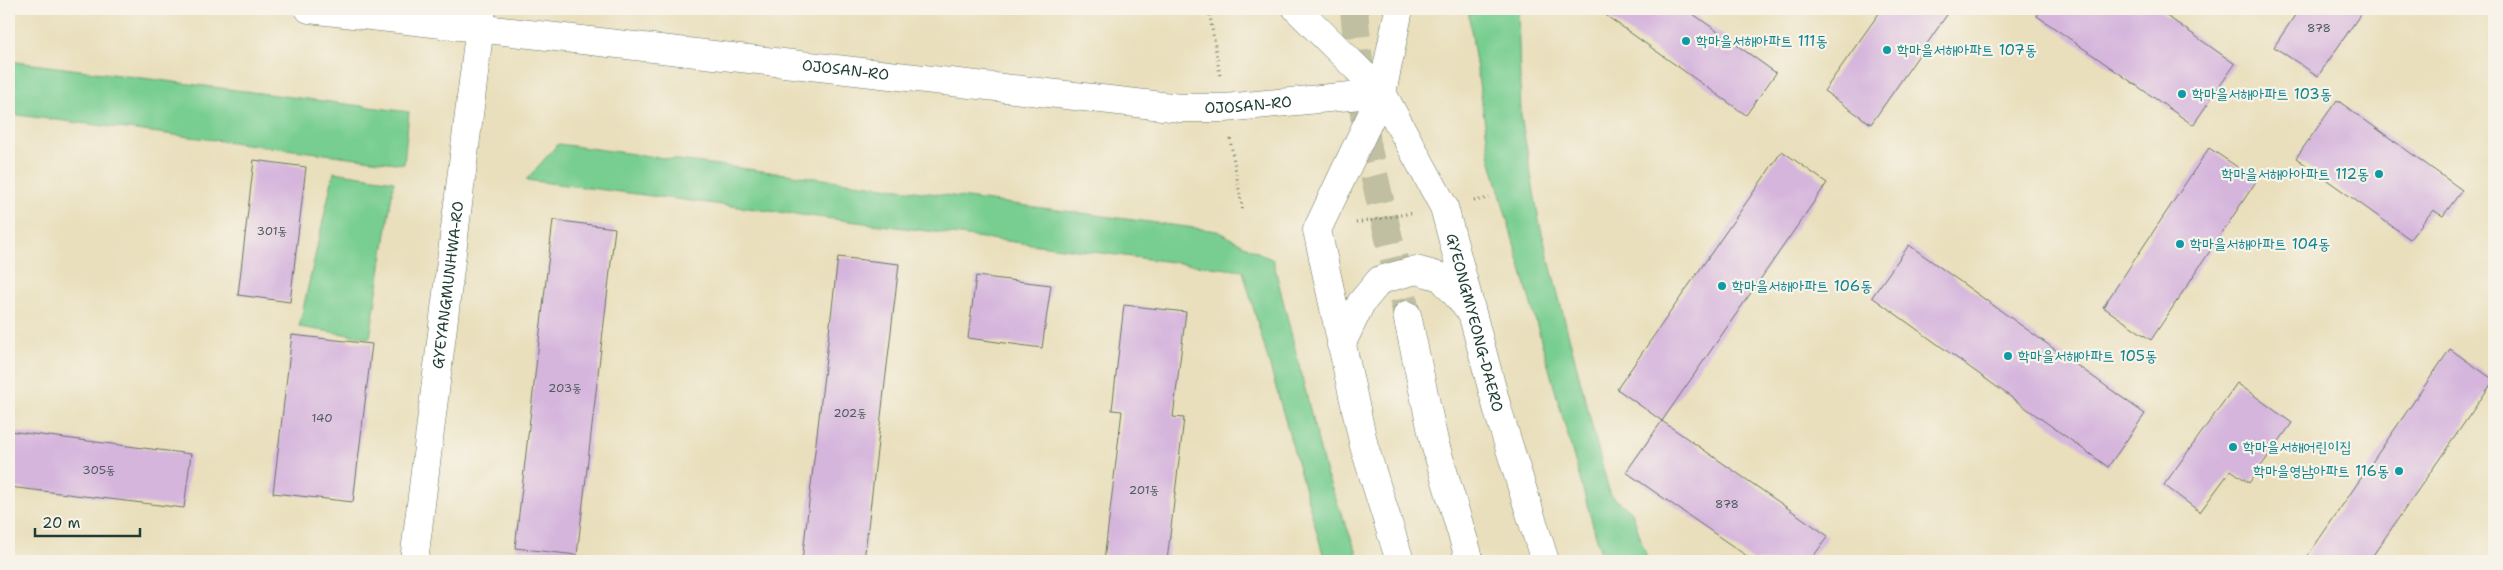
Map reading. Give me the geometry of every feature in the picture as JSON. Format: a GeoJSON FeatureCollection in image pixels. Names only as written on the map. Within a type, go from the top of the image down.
{"type":"FeatureCollection","features":[{"type":"Feature","properties":{"kind":"street","name":"OJOSAN-RO"},"geometry":{"type":"LineString","coordinates":[[309,9],[481,19],[1180,108],[1225,108],[1382,93]]}},
{"type":"Feature","properties":{"kind":"street","name":"GYEONGMYEONG-DAERO"},"geometry":{"type":"LineString","coordinates":[[1297,9],[1382,93],[1444,206],[1498,411],[1545,561]]}},
{"type":"Feature","properties":{"kind":"street"},"geometry":{"type":"LineString","coordinates":[[1382,93],[1388,9]]}},
{"type":"Feature","properties":{"kind":"street"},"geometry":{"type":"LineString","coordinates":[[1399,9],[1382,93],[1317,230],[1364,446],[1400,561]]}},
{"type":"Feature","properties":{"kind":"street","name":"GYEYANGMUNHWA-RO"},"geometry":{"type":"LineString","coordinates":[[414,561],[481,19]]}},
{"type":"Feature","properties":{"kind":"street"},"geometry":{"type":"LineString","coordinates":[[1342,345],[1361,303],[1380,280],[1416,270],[1441,277],[1472,313]]}},
{"type":"Feature","properties":{"kind":"street"},"geometry":{"type":"LineString","coordinates":[[1407,315],[1434,441],[1470,561]]}},
{"type":"Feature","properties":{"kind":"path"},"geometry":{"type":"LineString","coordinates":[[1317,230],[1488,198]]}},
{"type":"Feature","properties":{"kind":"green space"},"geometry":{"type":"Polygon","coordinates":[[[1468,9],[1518,9],[1521,116],[1539,221],[1610,495],[1632,512],[1648,561],[1603,561],[1490,158],[1468,9]]]}},
{"type":"Feature","properties":{"kind":"green space"},"geometry":{"type":"Polygon","coordinates":[[[9,61],[409,112],[404,164],[9,114],[9,61]]]}},
{"type":"Feature","properties":{"kind":"green space"},"geometry":{"type":"Polygon","coordinates":[[[558,144],[1217,231],[1273,260],[1326,474],[1360,561],[1325,561],[1243,271],[526,180],[558,144]]]}},
{"type":"Feature","properties":{"kind":"green space"},"geometry":{"type":"Polygon","coordinates":[[[334,172],[394,181],[370,338],[299,327],[334,172]]]}},
{"type":"Feature","properties":{"kind":"building","name":"학마을서해아파트 111동"},"geometry":{"type":"Polygon","coordinates":[[[1597,9],[1686,9],[1776,73],[1746,115],[1597,9]]]}},
{"type":"Feature","properties":{"kind":"building","name":"학마을서해아파트 107동"},"geometry":{"type":"Polygon","coordinates":[[[1882,9],[1951,9],[1871,124],[1824,91],[1882,9]]]}},
{"type":"Feature","properties":{"kind":"building","name":"학마을서해아파트 103동"},"geometry":{"type":"Polygon","coordinates":[[[2041,9],[2157,9],[2235,64],[2193,125],[2037,16],[2041,9]]]}},
{"type":"Feature","properties":{"kind":"building"},"geometry":{"type":"Polygon","coordinates":[[[2299,9],[2364,9],[2318,76],[2274,47],[2299,9]]]}},
{"type":"Feature","properties":{"kind":"building","name":"학마을서해아아파트 112동"},"geometry":{"type":"Polygon","coordinates":[[[2337,100],[2462,190],[2443,216],[2433,210],[2410,239],[2296,158],[2337,100]]]}},
{"type":"Feature","properties":{"kind":"building","name":"학마을서해아파트 104동"},"geometry":{"type":"Polygon","coordinates":[[[2209,148],[2257,180],[2151,340],[2103,307],[2209,148]]]}},
{"type":"Feature","properties":{"kind":"building","name":"학마을서해아파트 106동"},"geometry":{"type":"Polygon","coordinates":[[[1782,151],[1827,183],[1662,421],[1617,389],[1782,151]]]}},
{"type":"Feature","properties":{"kind":"building"},"geometry":{"type":"Polygon","coordinates":[[[254,160],[306,167],[290,302],[238,295],[254,160]]]}},
{"type":"Feature","properties":{"kind":"building"},"geometry":{"type":"Polygon","coordinates":[[[553,220],[615,228],[577,555],[515,548],[553,220]]]}},
{"type":"Feature","properties":{"kind":"building","name":"학마을서해아파트 105동"},"geometry":{"type":"Polygon","coordinates":[[[1909,245],[2145,414],[2108,467],[1872,297],[1909,245]]]}},
{"type":"Feature","properties":{"kind":"building"},"geometry":{"type":"Polygon","coordinates":[[[838,257],[899,264],[864,561],[802,561],[838,257]]]}},
{"type":"Feature","properties":{"kind":"building"},"geometry":{"type":"Polygon","coordinates":[[[976,276],[1051,285],[1042,348],[968,338],[976,276]]]}},
{"type":"Feature","properties":{"kind":"building"},"geometry":{"type":"Polygon","coordinates":[[[1124,305],[1186,312],[1173,417],[1184,418],[1167,561],[1104,561],[1122,411],[1112,410],[1124,305]]]}},
{"type":"Feature","properties":{"kind":"building"},"geometry":{"type":"Polygon","coordinates":[[[292,335],[372,344],[353,502],[273,493],[292,335]]]}},
{"type":"Feature","properties":{"kind":"building","name":"학마을영남아파트 116동"},"geometry":{"type":"Polygon","coordinates":[[[2450,349],[2494,380],[2369,561],[2304,561],[2450,349]]]}},
{"type":"Feature","properties":{"kind":"building","name":"학마을서해어린이집"},"geometry":{"type":"Polygon","coordinates":[[[2237,383],[2292,423],[2249,483],[2231,470],[2200,512],[2164,485],[2237,383]]]}},
{"type":"Feature","properties":{"kind":"building"},"geometry":{"type":"Polygon","coordinates":[[[1662,421],[1828,536],[1810,561],[1754,561],[1626,472],[1662,421]]]}},
{"type":"Feature","properties":{"kind":"building"},"geometry":{"type":"Polygon","coordinates":[[[9,431],[191,454],[184,508],[9,487],[9,431]]]}},
{"type":"Feature","properties":{"kind":"tunnel"},"geometry":{"type":"LineString","coordinates":[[1354,9],[1367,145],[1407,315]]}},
{"type":"Feature","properties":{"kind":"place","name":"학마을서해아파트 111동"},"geometry":{"type":"Point","coordinates":[1686,41]}},
{"type":"Feature","properties":{"kind":"place","name":"학마을서해아파트 107동"},"geometry":{"type":"Point","coordinates":[1887,50]}},
{"type":"Feature","properties":{"kind":"place","name":"학마을서해아파트 103동"},"geometry":{"type":"Point","coordinates":[2182,94]}},
{"type":"Feature","properties":{"kind":"place","name":"학마을서해아아파트 112동"},"geometry":{"type":"Point","coordinates":[2379,174]}},
{"type":"Feature","properties":{"kind":"place","name":"학마을서해아파트 104동"},"geometry":{"type":"Point","coordinates":[2180,244]}},
{"type":"Feature","properties":{"kind":"place","name":"학마을서해아파트 106동"},"geometry":{"type":"Point","coordinates":[1722,286]}},
{"type":"Feature","properties":{"kind":"place","name":"학마을서해아파트 105동"},"geometry":{"type":"Point","coordinates":[2008,356]}},
{"type":"Feature","properties":{"kind":"place","name":"학마을서해어린이집"},"geometry":{"type":"Point","coordinates":[2233,447]}},
{"type":"Feature","properties":{"kind":"place","name":"학마을영남아파트 116동"},"geometry":{"type":"Point","coordinates":[2399,471]}}]}
